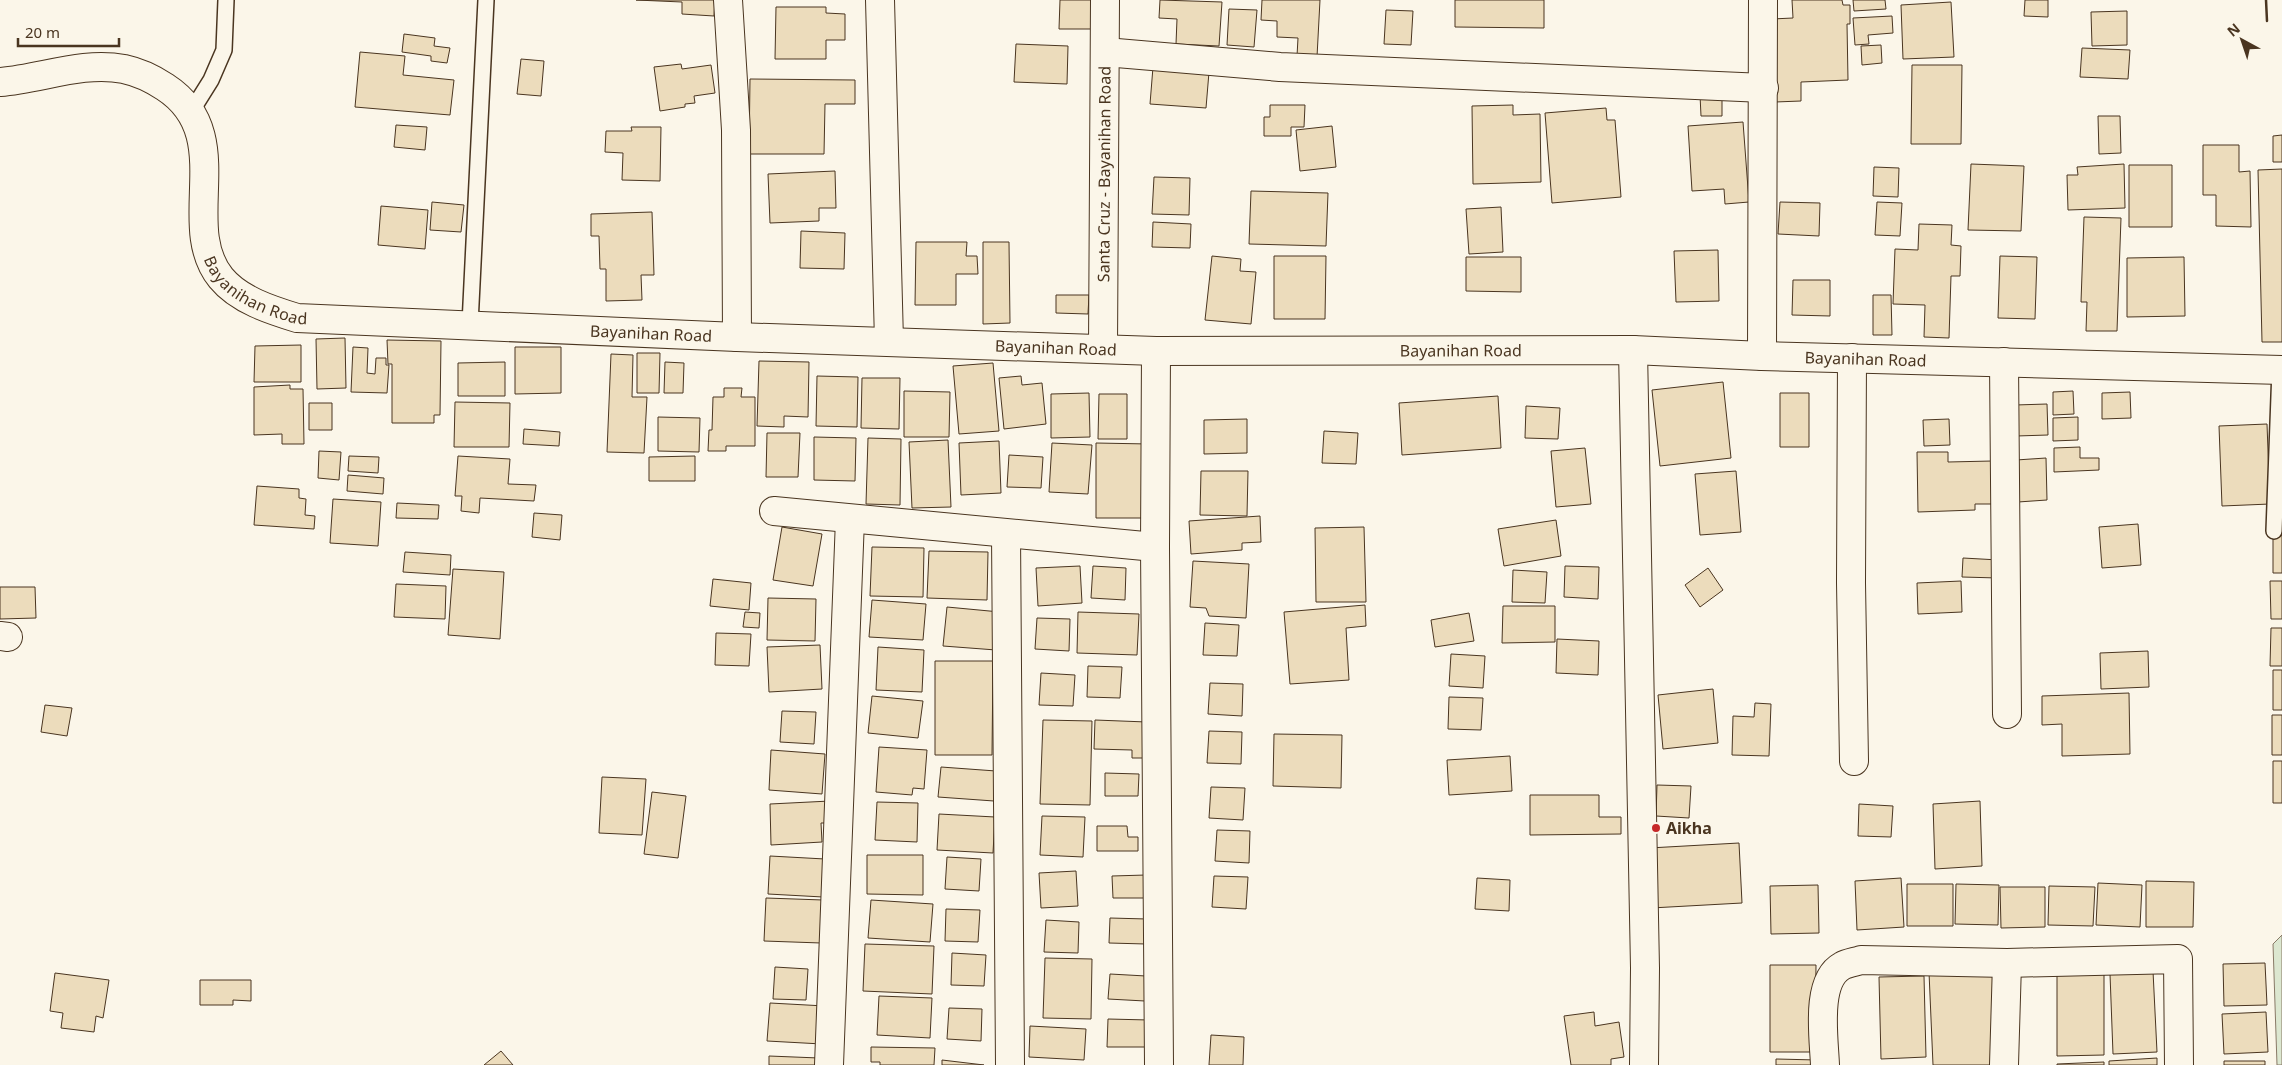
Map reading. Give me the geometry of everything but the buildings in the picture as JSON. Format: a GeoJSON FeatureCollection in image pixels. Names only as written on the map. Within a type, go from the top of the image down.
{"type":"FeatureCollection","features":[{"type":"Feature","properties":{"kind":"street"},"geometry":{"type":"LineString","coordinates":[[728,0],[736,130],[737,337]]}},
{"type":"Feature","properties":{"kind":"street"},"geometry":{"type":"LineString","coordinates":[[880,0],[889,341]]}},
{"type":"Feature","properties":{"kind":"street","name":"Santa Cruz - Bayanihan Road"},"geometry":{"type":"LineString","coordinates":[[1103,348],[1105,0]]}},
{"type":"Feature","properties":{"kind":"street"},"geometry":{"type":"LineString","coordinates":[[1762,356],[1763,0]]}},
{"type":"Feature","properties":{"kind":"street"},"geometry":{"type":"LineString","coordinates":[[1105,52],[1280,67],[1764,88]]}},
{"type":"Feature","properties":{"kind":"street","name":"Bayanihan Road"},"geometry":{"type":"LineString","coordinates":[[0,82],[91,66],[124,69],[155,81],[174,93],[192,112],[203,140],[205,229],[210,260],[221,279],[242,294],[268,310],[297,318],[737,337],[1156,351],[1633,350],[1762,356],[2281,370]]}},
{"type":"Feature","properties":{"kind":"street"},"geometry":{"type":"LineString","coordinates":[[1633,350],[1645,968],[1644,1065]]}},
{"type":"Feature","properties":{"kind":"street"},"geometry":{"type":"LineString","coordinates":[[1156,351],[1155,547],[1159,1065]]}},
{"type":"Feature","properties":{"kind":"street"},"geometry":{"type":"LineString","coordinates":[[1852,358],[1851,583],[1854,761]]}},
{"type":"Feature","properties":{"kind":"street"},"geometry":{"type":"LineString","coordinates":[[2004,362],[2007,714]]}},
{"type":"Feature","properties":{"kind":"street"},"geometry":{"type":"LineString","coordinates":[[774,511],[1155,547]]}},
{"type":"Feature","properties":{"kind":"street"},"geometry":{"type":"LineString","coordinates":[[829,1065],[850,519]]}},
{"type":"Feature","properties":{"kind":"street"},"geometry":{"type":"LineString","coordinates":[[1006,534],[1010,1065]]}},
{"type":"Feature","properties":{"kind":"street"},"geometry":{"type":"LineString","coordinates":[[1825,1065],[1823,997],[1830,978],[1842,966],[1861,960],[2007,963],[2178,959],[2179,1065]]}},
{"type":"Feature","properties":{"kind":"street"},"geometry":{"type":"LineString","coordinates":[[2004,1065],[2007,963]]}},
{"type":"Feature","properties":{"kind":"lane"},"geometry":{"type":"LineString","coordinates":[[192,112],[211,80],[224,50],[226,0]]}},
{"type":"Feature","properties":{"kind":"lane"},"geometry":{"type":"LineString","coordinates":[[470,324],[486,0]]}},
{"type":"Feature","properties":{"kind":"lane"},"geometry":{"type":"LineString","coordinates":[[2274,531],[2281,370]]}},
{"type":"Feature","properties":{"kind":"green space"},"geometry":{"type":"Polygon","coordinates":[[[2282,935],[2282,1065],[2277,1065],[2273,944],[2282,935]]]}},
{"type":"Feature","properties":{"kind":"wall"},"geometry":{"type":"LineString","coordinates":[[2266,0],[2267,21]]}},
{"type":"Feature","properties":{"kind":"place","name":"Aikha"},"geometry":{"type":"Point","coordinates":[1656,828]}}]}
